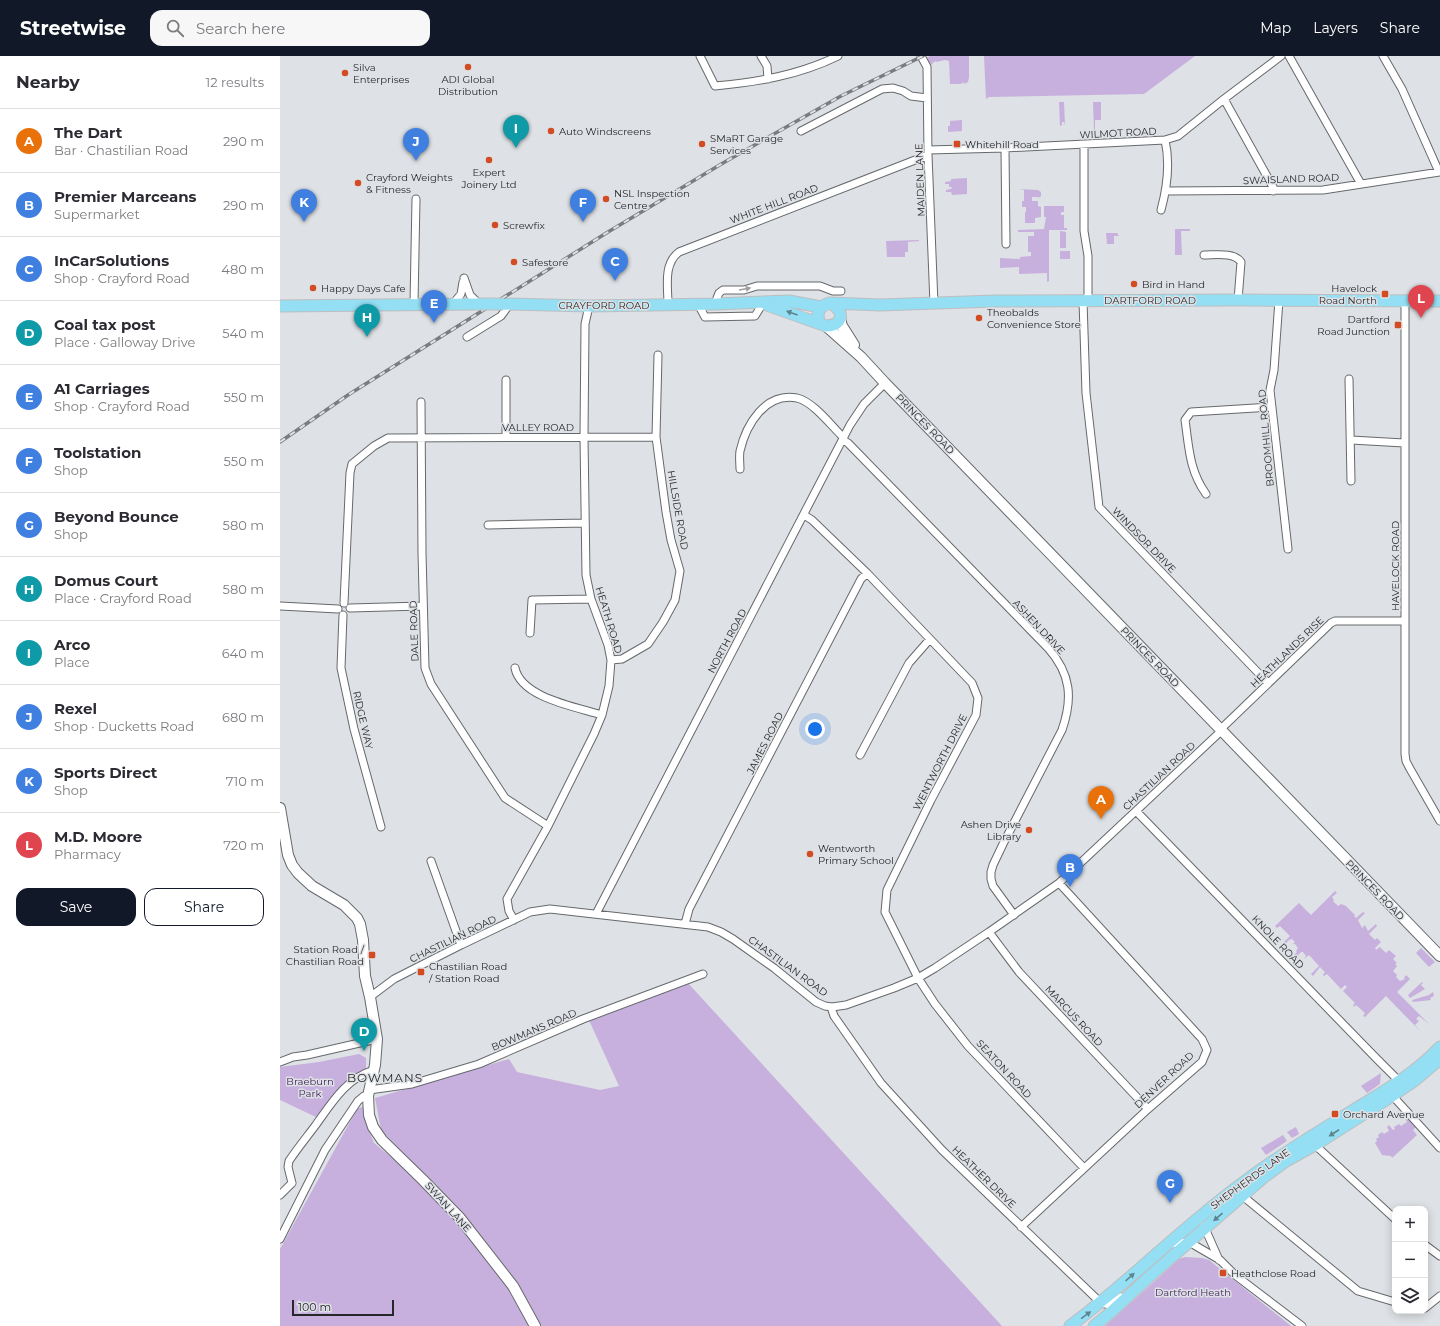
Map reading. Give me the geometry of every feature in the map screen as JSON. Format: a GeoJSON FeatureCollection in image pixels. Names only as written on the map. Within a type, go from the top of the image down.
{"type":"FeatureCollection","features":[{"type":"Feature","properties":{"kind":"main road","name":"CRAYFORD ROAD"},"geometry":{"type":"LineString","coordinates":[[280,306],[414,304],[717,304],[789,301],[826,305]]}},
{"type":"Feature","properties":{"kind":"main road","name":"DARTFORD ROAD"},"geometry":{"type":"LineString","coordinates":[[826,305],[934,304],[995,301],[1440,301]]}},
{"type":"Feature","properties":{"kind":"main road","name":"CRAYFORD ROAD"},"geometry":{"type":"LineString","coordinates":[[763,303],[823,325]]}},
{"type":"Feature","properties":{"kind":"main road"},"geometry":{"type":"LineString","coordinates":[[826,305],[837,306],[841,317],[836,324],[823,325],[818,319],[818,313],[826,305]]}},
{"type":"Feature","properties":{"kind":"main road","name":"DARTFORD ROAD"},"geometry":{"type":"LineString","coordinates":[[841,317],[845,311],[859,305]]}},
{"type":"Feature","properties":{"kind":"main road","name":"PRINCES ROAD"},"geometry":{"type":"LineString","coordinates":[[841,317],[842,326],[861,357]]}},
{"type":"Feature","properties":{"kind":"main road","name":"PRINCES ROAD"},"geometry":{"type":"LineString","coordinates":[[823,325],[861,357],[1440,956]]}},
{"type":"Feature","properties":{"kind":"main road","name":"SWAN LANE"},"geometry":{"type":"LineString","coordinates":[[280,808],[288,855],[292,865],[312,886],[344,906],[357,918],[360,924],[363,940],[365,976],[377,1039],[374,1070],[369,1093],[370,1119],[374,1129],[380,1138],[424,1180],[460,1218],[513,1286],[535,1326]]}},
{"type":"Feature","properties":{"kind":"main road","name":"SHEPHERDS LANE"},"geometry":{"type":"LineString","coordinates":[[1402,1084],[1440,1046]]}},
{"type":"Feature","properties":{"kind":"main road","name":"SHEPHERDS LANE"},"geometry":{"type":"LineString","coordinates":[[1070,1326],[1101,1303],[1166,1244],[1198,1218],[1264,1177],[1286,1161],[1315,1145],[1440,1058]]}},
{"type":"Feature","properties":{"kind":"main road","name":"SHEPHERDS LANE"},"geometry":{"type":"LineString","coordinates":[[1094,1326],[1206,1228],[1238,1192],[1285,1153],[1390,1093]]}},
{"type":"Feature","properties":{"kind":"street"},"geometry":{"type":"LineString","coordinates":[[700,56],[715,86],[768,79],[797,72],[825,59],[838,56]]}},
{"type":"Feature","properties":{"kind":"street"},"geometry":{"type":"LineString","coordinates":[[761,56],[768,66],[768,79]]}},
{"type":"Feature","properties":{"kind":"street","name":"MAIDEN LANE"},"geometry":{"type":"LineString","coordinates":[[921,56],[927,67],[928,152],[934,304]]}},
{"type":"Feature","properties":{"kind":"street","name":"WILMOT ROAD"},"geometry":{"type":"LineString","coordinates":[[928,152],[1165,140],[1178,136],[1281,56]]}},
{"type":"Feature","properties":{"kind":"street"},"geometry":{"type":"LineString","coordinates":[[1289,56],[1361,184]]}},
{"type":"Feature","properties":{"kind":"street"},"geometry":{"type":"LineString","coordinates":[[1383,56],[1402,89],[1440,172]]}},
{"type":"Feature","properties":{"kind":"street"},"geometry":{"type":"LineString","coordinates":[[801,131],[882,89],[893,88],[903,91],[911,96],[927,98]]}},
{"type":"Feature","properties":{"kind":"street"},"geometry":{"type":"LineString","coordinates":[[1224,99],[1273,186],[1273,191]]}},
{"type":"Feature","properties":{"kind":"street"},"geometry":{"type":"LineString","coordinates":[[1161,210],[1166,192],[1167,151],[1165,140]]}},
{"type":"Feature","properties":{"kind":"street","name":"WINDSOR DRIVE"},"geometry":{"type":"LineString","coordinates":[[1084,145],[1084,231],[1088,256],[1085,301],[1086,393],[1099,508],[1268,683]]}},
{"type":"Feature","properties":{"kind":"street"},"geometry":{"type":"LineString","coordinates":[[1004,148],[1006,244]]}},
{"type":"Feature","properties":{"kind":"street","name":"WHITE HILL ROAD"},"geometry":{"type":"LineString","coordinates":[[668,304],[669,266],[673,257],[679,252],[923,156],[928,152]]}},
{"type":"Feature","properties":{"kind":"street","name":"SWAISLAND ROAD"},"geometry":{"type":"LineString","coordinates":[[1166,192],[1323,190],[1440,172]]}},
{"type":"Feature","properties":{"kind":"street"},"geometry":{"type":"LineString","coordinates":[[414,304],[416,199]]}},
{"type":"Feature","properties":{"kind":"street"},"geometry":{"type":"LineString","coordinates":[[1204,255],[1233,255],[1238,257],[1242,262],[1238,300]]}},
{"type":"Feature","properties":{"kind":"street"},"geometry":{"type":"LineString","coordinates":[[452,305],[462,290],[464,278],[470,295],[479,304]]}},
{"type":"Feature","properties":{"kind":"street"},"geometry":{"type":"LineString","coordinates":[[717,304],[719,293],[723,290],[744,290],[757,286],[820,286],[833,291],[841,291]]}},
{"type":"Feature","properties":{"kind":"street"},"geometry":{"type":"LineString","coordinates":[[789,287],[789,301]]}},
{"type":"Feature","properties":{"kind":"street","name":"BROOMHILL ROAD"},"geometry":{"type":"LineString","coordinates":[[1279,300],[1274,370],[1270,390],[1288,549]]}},
{"type":"Feature","properties":{"kind":"street","name":"HAVELOCK ROAD"},"geometry":{"type":"LineString","coordinates":[[1405,301],[1404,443],[1406,761],[1440,821]]}},
{"type":"Feature","properties":{"kind":"street"},"geometry":{"type":"LineString","coordinates":[[698,304],[705,317],[755,316],[763,303]]}},
{"type":"Feature","properties":{"kind":"street"},"geometry":{"type":"LineString","coordinates":[[467,337],[501,316],[506,304]]}},
{"type":"Feature","properties":{"kind":"street","name":"HEATH ROAD"},"geometry":{"type":"LineString","coordinates":[[514,920],[509,911],[507,899],[548,826],[594,734],[602,715],[609,686],[611,660],[608,645],[591,599],[586,575],[584,305]]}},
{"type":"Feature","properties":{"kind":"street","name":"HILLSIDE ROAD"},"geometry":{"type":"LineString","coordinates":[[611,660],[622,659],[648,644],[663,622],[675,600],[680,571],[666,512],[656,436],[658,355]]}},
{"type":"Feature","properties":{"kind":"street"},"geometry":{"type":"LineString","coordinates":[[1350,379],[1352,481]]}},
{"type":"Feature","properties":{"kind":"street"},"geometry":{"type":"LineString","coordinates":[[506,380],[506,436]]}},
{"type":"Feature","properties":{"kind":"street","name":"NORTH ROAD"},"geometry":{"type":"LineString","coordinates":[[596,914],[844,438],[860,410],[885,383]]}},
{"type":"Feature","properties":{"kind":"street","name":"ASHEN DRIVE"},"geometry":{"type":"LineString","coordinates":[[740,469],[740,452],[748,428],[757,413],[770,402],[784,397],[797,398],[811,405],[1048,648],[1061,664],[1066,676],[1068,688],[1066,718],[1062,730],[1003,844],[991,872],[991,879],[994,886],[1014,915]]}},
{"type":"Feature","properties":{"kind":"street","name":"DALE ROAD"},"geometry":{"type":"LineString","coordinates":[[420,402],[425,668],[431,684],[505,798],[548,826]]}},
{"type":"Feature","properties":{"kind":"street"},"geometry":{"type":"LineString","coordinates":[[1206,494],[1198,483],[1191,466],[1185,420],[1191,412],[1272,407]]}},
{"type":"Feature","properties":{"kind":"street","name":"VALLEY ROAD"},"geometry":{"type":"LineString","coordinates":[[421,437],[656,436]]}},
{"type":"Feature","properties":{"kind":"street"},"geometry":{"type":"LineString","coordinates":[[338,609],[343,615],[348,614],[350,473],[352,464],[374,446],[388,438],[421,437]]}},
{"type":"Feature","properties":{"kind":"street"},"geometry":{"type":"LineString","coordinates":[[1350,440],[1404,443]]}},
{"type":"Feature","properties":{"kind":"street","name":"WENTWORTH DRIVE"},"geometry":{"type":"LineString","coordinates":[[804,515],[812,520],[867,573],[972,683],[978,698],[976,715],[931,800],[887,890],[885,912],[918,978]]}},
{"type":"Feature","properties":{"kind":"street"},"geometry":{"type":"LineString","coordinates":[[488,525],[585,523]]}},
{"type":"Feature","properties":{"kind":"street","name":"JAMES ROAD"},"geometry":{"type":"LineString","coordinates":[[685,924],[693,902],[861,579],[867,573]]}},
{"type":"Feature","properties":{"kind":"street"},"geometry":{"type":"LineString","coordinates":[[530,633],[532,600],[591,599]]}},
{"type":"Feature","properties":{"kind":"street"},"geometry":{"type":"LineString","coordinates":[[338,609],[340,605],[423,606]]}},
{"type":"Feature","properties":{"kind":"street"},"geometry":{"type":"LineString","coordinates":[[280,606],[338,609]]}},
{"type":"Feature","properties":{"kind":"street","name":"RIDGE WAY"},"geometry":{"type":"LineString","coordinates":[[343,615],[341,668],[354,729],[381,827]]}},
{"type":"Feature","properties":{"kind":"street","name":"HEATHLANDS RISE"},"geometry":{"type":"LineString","coordinates":[[1221,730],[1330,623],[1335,621],[1405,621]]}},
{"type":"Feature","properties":{"kind":"street"},"geometry":{"type":"LineString","coordinates":[[860,755],[909,663],[930,639]]}},
{"type":"Feature","properties":{"kind":"street"},"geometry":{"type":"LineString","coordinates":[[515,668],[520,680],[540,695],[602,715]]}},
{"type":"Feature","properties":{"kind":"street","name":"CHASTILIAN ROAD"},"geometry":{"type":"LineString","coordinates":[[370,997],[394,979],[461,945],[530,912],[550,909],[708,927],[721,932],[774,968],[816,1002],[825,1006],[852,1003],[918,978],[989,932],[1059,883],[1221,730]]}},
{"type":"Feature","properties":{"kind":"street","name":"KNOLE ROAD"},"geometry":{"type":"LineString","coordinates":[[1136,811],[1402,1084]]}},
{"type":"Feature","properties":{"kind":"street"},"geometry":{"type":"LineString","coordinates":[[431,861],[461,945]]}},
{"type":"Feature","properties":{"kind":"street","name":"DENVER ROAD"},"geometry":{"type":"LineString","coordinates":[[1022,1227],[1148,1109],[1202,1062],[1207,1050],[1202,1039],[1059,883]]}},
{"type":"Feature","properties":{"kind":"street","name":"MARCUS ROAD"},"geometry":{"type":"LineString","coordinates":[[989,932],[1019,972],[1148,1109]]}},
{"type":"Feature","properties":{"kind":"street","name":"BOWMANS ROAD"},"geometry":{"type":"LineString","coordinates":[[369,1093],[412,1084],[479,1064],[583,1019],[703,974]]}},
{"type":"Feature","properties":{"kind":"street","name":"SEATON ROAD"},"geometry":{"type":"LineString","coordinates":[[918,978],[935,1004],[962,1039],[1084,1168]]}},
{"type":"Feature","properties":{"kind":"street","name":"HEATHER DRIVE"},"geometry":{"type":"LineString","coordinates":[[832,1006],[834,1016],[881,1083],[942,1150],[1101,1303]]}},
{"type":"Feature","properties":{"kind":"street"},"geometry":{"type":"LineString","coordinates":[[280,1062],[293,1057],[306,1056],[377,1039]]}},
{"type":"Feature","properties":{"kind":"street"},"geometry":{"type":"LineString","coordinates":[[292,1183],[288,1167],[289,1161],[344,1089],[353,1080],[364,1073],[374,1070]]}},
{"type":"Feature","properties":{"kind":"street"},"geometry":{"type":"LineString","coordinates":[[280,1239],[325,1150],[360,1099],[369,1093]]}},
{"type":"Feature","properties":{"kind":"street"},"geometry":{"type":"LineString","coordinates":[[1390,1093],[1440,1148]]}},
{"type":"Feature","properties":{"kind":"street"},"geometry":{"type":"LineString","coordinates":[[1315,1145],[1392,1216]]}},
{"type":"Feature","properties":{"kind":"street"},"geometry":{"type":"LineString","coordinates":[[292,1183],[305,1188]]}},
{"type":"Feature","properties":{"kind":"street"},"geometry":{"type":"LineString","coordinates":[[280,1195],[292,1183]]}},
{"type":"Feature","properties":{"kind":"street"},"geometry":{"type":"LineString","coordinates":[[1238,1192],[1358,1290],[1392,1301]]}},
{"type":"Feature","properties":{"kind":"street"},"geometry":{"type":"LineString","coordinates":[[1198,1218],[1206,1228],[1220,1260]]}},
{"type":"Feature","properties":{"kind":"street"},"geometry":{"type":"LineString","coordinates":[[1166,1244],[1189,1242],[1220,1260],[1234,1275],[1302,1326]]}},
{"type":"Feature","properties":{"kind":"street"},"geometry":{"type":"LineString","coordinates":[[1428,1247],[1440,1256]]}},
{"type":"Feature","properties":{"kind":"street"},"geometry":{"type":"LineString","coordinates":[[1101,1303],[1110,1305],[1151,1275]]}},
{"type":"Feature","properties":{"kind":"street"},"geometry":{"type":"LineString","coordinates":[[1428,1306],[1440,1296]]}},
{"type":"Feature","properties":{"kind":"green space"},"geometry":{"type":"Polygon","coordinates":[[[930,56],[969,56],[968,82],[964,84],[963,82],[961,84],[950,84],[949,61],[935,61],[931,65],[926,58],[930,56]]]}},
{"type":"Feature","properties":{"kind":"green space"},"geometry":{"type":"Polygon","coordinates":[[[984,56],[1195,56],[1144,94],[989,97],[986,99],[984,56]]]}},
{"type":"Feature","properties":{"kind":"green space"},"geometry":{"type":"Polygon","coordinates":[[[1059,102],[1064,102],[1065,125],[1064,122],[1062,122],[1062,125],[1060,126],[1059,102]]]}},
{"type":"Feature","properties":{"kind":"green space"},"geometry":{"type":"Polygon","coordinates":[[[1093,102],[1101,102],[1101,120],[1095,120],[1095,131],[1094,131],[1093,102]]]}},
{"type":"Feature","properties":{"kind":"green space"},"geometry":{"type":"Polygon","coordinates":[[[962,120],[962,131],[948,132],[950,121],[962,120]]]}},
{"type":"Feature","properties":{"kind":"green space"},"geometry":{"type":"Polygon","coordinates":[[[967,178],[967,194],[952,195],[951,192],[946,192],[946,190],[951,189],[952,187],[949,187],[949,184],[945,184],[945,182],[951,181],[951,179],[967,178]]]}},
{"type":"Feature","properties":{"kind":"green space"},"geometry":{"type":"Polygon","coordinates":[[[1019,189],[1038,190],[1041,192],[1041,196],[1039,198],[1032,197],[1032,201],[1038,201],[1038,206],[1041,207],[1041,217],[1035,218],[1035,223],[1025,223],[1026,207],[1022,207],[1022,201],[1024,201],[1024,190],[1019,189]]]}},
{"type":"Feature","properties":{"kind":"green space"},"geometry":{"type":"Polygon","coordinates":[[[1044,206],[1064,206],[1064,212],[1061,212],[1061,215],[1064,215],[1064,228],[1067,228],[1067,230],[1049,230],[1049,281],[1047,282],[1047,273],[1019,274],[1019,267],[1000,268],[1000,258],[1020,259],[1020,257],[1031,256],[1031,252],[1028,252],[1028,236],[1034,236],[1034,232],[1018,232],[1018,230],[1044,229],[1046,217],[1044,217],[1044,206]]]}},
{"type":"Feature","properties":{"kind":"green space"},"geometry":{"type":"Polygon","coordinates":[[[1175,229],[1190,229],[1190,231],[1181,231],[1182,255],[1175,255],[1175,229]]]}},
{"type":"Feature","properties":{"kind":"green space"},"geometry":{"type":"Polygon","coordinates":[[[1060,231],[1066,232],[1066,248],[1060,248],[1060,231]]]}},
{"type":"Feature","properties":{"kind":"green space"},"geometry":{"type":"Polygon","coordinates":[[[1106,233],[1117,233],[1119,236],[1114,236],[1114,244],[1107,244],[1106,233]]]}},
{"type":"Feature","properties":{"kind":"green space"},"geometry":{"type":"Polygon","coordinates":[[[919,240],[908,242],[908,252],[905,252],[905,257],[887,257],[886,241],[919,240]]]}},
{"type":"Feature","properties":{"kind":"green space"},"geometry":{"type":"Polygon","coordinates":[[[1060,251],[1070,251],[1070,259],[1060,259],[1060,251]]]}},
{"type":"Feature","properties":{"kind":"green space"},"geometry":{"type":"Polygon","coordinates":[[[1335,891],[1337,893],[1332,897],[1334,900],[1333,901],[1338,906],[1341,904],[1346,906],[1356,918],[1363,912],[1365,913],[1358,920],[1362,928],[1365,925],[1368,931],[1376,924],[1377,926],[1369,934],[1375,940],[1377,938],[1381,942],[1375,948],[1376,950],[1380,947],[1386,953],[1389,950],[1396,956],[1393,959],[1397,963],[1395,964],[1397,966],[1393,971],[1397,975],[1396,977],[1400,981],[1405,979],[1404,978],[1406,975],[1410,979],[1397,992],[1429,1024],[1419,1016],[1416,1019],[1419,1021],[1415,1025],[1421,1032],[1386,996],[1365,1017],[1363,1016],[1365,1013],[1356,1005],[1354,1007],[1353,1005],[1355,1003],[1343,991],[1347,987],[1345,985],[1341,989],[1327,974],[1324,976],[1323,975],[1325,972],[1320,967],[1313,976],[1311,974],[1319,966],[1309,955],[1304,959],[1306,956],[1303,952],[1295,958],[1293,956],[1297,952],[1296,951],[1298,948],[1295,944],[1293,944],[1295,942],[1292,939],[1283,946],[1282,944],[1290,936],[1280,926],[1277,928],[1275,926],[1299,903],[1311,915],[1335,891]]]}},
{"type":"Feature","properties":{"kind":"green space"},"geometry":{"type":"Polygon","coordinates":[[[1421,948],[1435,962],[1429,967],[1416,953],[1421,948]]]}},
{"type":"Feature","properties":{"kind":"green space"},"geometry":{"type":"Polygon","coordinates":[[[687,982],[1002,1326],[280,1326],[280,1249],[357,1109],[364,1106],[365,1122],[374,1143],[403,1167],[454,1218],[507,1286],[441,1192],[381,1130],[375,1098],[509,1059],[517,1072],[600,1090],[619,1086],[588,1018],[687,982]]]}},
{"type":"Feature","properties":{"kind":"green space"},"geometry":{"type":"Polygon","coordinates":[[[1422,982],[1423,983],[1421,985],[1425,989],[1410,998],[1408,995],[1422,982]]]}},
{"type":"Feature","properties":{"kind":"green space"},"geometry":{"type":"Polygon","coordinates":[[[1433,992],[1434,996],[1430,998],[1431,1000],[1413,1002],[1412,1000],[1429,995],[1433,992]]]}},
{"type":"Feature","properties":{"kind":"green space","name":"Braeburn Park"},"geometry":{"type":"Polygon","coordinates":[[[359,1054],[366,1058],[366,1069],[343,1083],[318,1118],[280,1100],[280,1067],[319,1062],[359,1054]]]}},
{"type":"Feature","properties":{"kind":"green space"},"geometry":{"type":"Polygon","coordinates":[[[1381,1073],[1380,1084],[1367,1093],[1361,1086],[1381,1073]]]}},
{"type":"Feature","properties":{"kind":"green space"},"geometry":{"type":"Polygon","coordinates":[[[1407,1117],[1416,1127],[1413,1130],[1417,1135],[1392,1158],[1391,1156],[1382,1155],[1375,1143],[1377,1141],[1376,1139],[1379,1137],[1378,1135],[1382,1132],[1384,1134],[1389,1131],[1387,1127],[1389,1125],[1393,1130],[1395,1129],[1394,1127],[1399,1124],[1401,1126],[1407,1122],[1405,1118],[1407,1117]]]}},
{"type":"Feature","properties":{"kind":"green space"},"geometry":{"type":"Polygon","coordinates":[[[1296,1127],[1299,1134],[1292,1138],[1287,1132],[1296,1127]]]}},
{"type":"Feature","properties":{"kind":"green space"},"geometry":{"type":"Polygon","coordinates":[[[1283,1135],[1287,1141],[1266,1155],[1261,1148],[1283,1135]]]}},
{"type":"Feature","properties":{"kind":"green space","name":"Dartford Heath"},"geometry":{"type":"Polygon","coordinates":[[[1185,1257],[1209,1260],[1291,1326],[1105,1326],[1179,1259],[1185,1257]]]}},
{"type":"Feature","properties":{"kind":"railway"},"geometry":{"type":"LineString","coordinates":[[280,442],[348,395],[608,232],[723,163],[841,96],[923,56]]}},
{"type":"Feature","properties":{"kind":"place","name":"ADI Global Distribution"},"geometry":{"type":"Point","coordinates":[468,67]}},
{"type":"Feature","properties":{"kind":"place","name":"Silva Enterprises"},"geometry":{"type":"Point","coordinates":[345,73]}},
{"type":"Feature","properties":{"kind":"place","name":"Auto Windscreens"},"geometry":{"type":"Point","coordinates":[551,131]}},
{"type":"Feature","properties":{"kind":"place","name":"SMaRT Garage Services"},"geometry":{"type":"Point","coordinates":[702,144]}},
{"type":"Feature","properties":{"kind":"place","name":"Whitehill Road"},"geometry":{"type":"Point","coordinates":[957,144]}},
{"type":"Feature","properties":{"kind":"place","name":"Arco"},"geometry":{"type":"Point","coordinates":[516,148]}},
{"type":"Feature","properties":{"kind":"place","name":"Expert Joinery Ltd"},"geometry":{"type":"Point","coordinates":[489,160]}},
{"type":"Feature","properties":{"kind":"place","name":"Rexel"},"geometry":{"type":"Point","coordinates":[416,161]}},
{"type":"Feature","properties":{"kind":"place","name":"Crayford Weights & Fitness"},"geometry":{"type":"Point","coordinates":[358,183]}},
{"type":"Feature","properties":{"kind":"place","name":"NSL Inspection Centre"},"geometry":{"type":"Point","coordinates":[606,199]}},
{"type":"Feature","properties":{"kind":"place","name":"Sports Direct"},"geometry":{"type":"Point","coordinates":[304,222]}},
{"type":"Feature","properties":{"kind":"place","name":"Toolstation"},"geometry":{"type":"Point","coordinates":[583,222]}},
{"type":"Feature","properties":{"kind":"place","name":"Screwfix"},"geometry":{"type":"Point","coordinates":[495,225]}},
{"type":"Feature","properties":{"kind":"place","name":"Safestore"},"geometry":{"type":"Point","coordinates":[514,262]}},
{"type":"Feature","properties":{"kind":"place","name":"InCarSolutions"},"geometry":{"type":"Point","coordinates":[615,281]}},
{"type":"Feature","properties":{"kind":"place","name":"Bird in Hand"},"geometry":{"type":"Point","coordinates":[1134,284]}},
{"type":"Feature","properties":{"kind":"place","name":"Happy Days Cafe"},"geometry":{"type":"Point","coordinates":[313,288]}},
{"type":"Feature","properties":{"kind":"place","name":"Havelock Road North"},"geometry":{"type":"Point","coordinates":[1385,294]}},
{"type":"Feature","properties":{"kind":"place","name":"Theobalds Convenience Store"},"geometry":{"type":"Point","coordinates":[979,318]}},
{"type":"Feature","properties":{"kind":"place","name":"M.D. Moore"},"geometry":{"type":"Point","coordinates":[1421,318]}},
{"type":"Feature","properties":{"kind":"place","name":"A1 Carriages"},"geometry":{"type":"Point","coordinates":[434,323]}},
{"type":"Feature","properties":{"kind":"place","name":"Dartford Road Junction"},"geometry":{"type":"Point","coordinates":[1398,325]}},
{"type":"Feature","properties":{"kind":"place","name":"Domus Court"},"geometry":{"type":"Point","coordinates":[367,337]}},
{"type":"Feature","properties":{"kind":"place","name":"The Dart"},"geometry":{"type":"Point","coordinates":[1101,819]}},
{"type":"Feature","properties":{"kind":"place","name":"Ashen Drive Library"},"geometry":{"type":"Point","coordinates":[1029,830]}},
{"type":"Feature","properties":{"kind":"place","name":"Wentworth Primary School"},"geometry":{"type":"Point","coordinates":[810,854]}},
{"type":"Feature","properties":{"kind":"place","name":"Premier Marceans"},"geometry":{"type":"Point","coordinates":[1070,887]}},
{"type":"Feature","properties":{"kind":"place","name":"Station Road / Chastilian Road"},"geometry":{"type":"Point","coordinates":[372,955]}},
{"type":"Feature","properties":{"kind":"place","name":"Chastilian Road / Station Road"},"geometry":{"type":"Point","coordinates":[421,972]}},
{"type":"Feature","properties":{"kind":"place","name":"Coal tax post"},"geometry":{"type":"Point","coordinates":[364,1051]}},
{"type":"Feature","properties":{"kind":"place","name":"Orchard Avenue"},"geometry":{"type":"Point","coordinates":[1335,1114]}},
{"type":"Feature","properties":{"kind":"place","name":"Beyond Bounce"},"geometry":{"type":"Point","coordinates":[1170,1203]}},
{"type":"Feature","properties":{"kind":"place","name":"Heathclose Road"},"geometry":{"type":"Point","coordinates":[1223,1273]}},
{"type":"Feature","properties":{"kind":"district","name":"BOWMANS"},"geometry":{"type":"Point","coordinates":[385,1077]}}]}
